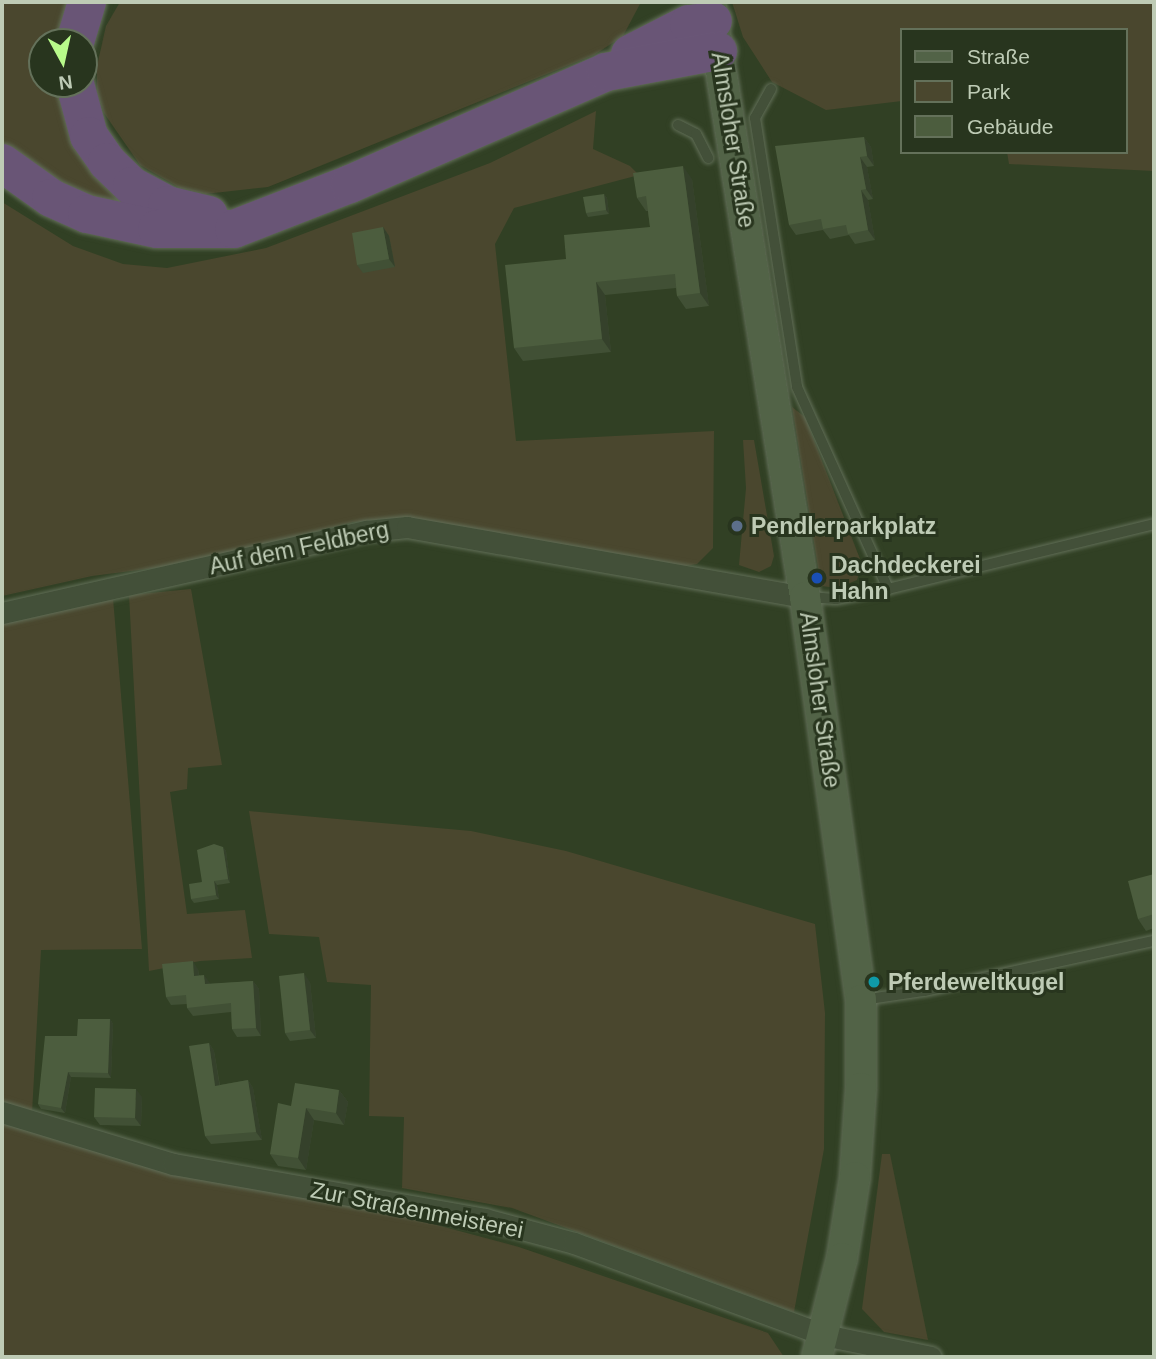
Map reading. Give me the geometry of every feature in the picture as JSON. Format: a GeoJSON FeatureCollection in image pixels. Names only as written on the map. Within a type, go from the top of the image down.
{"type":"FeatureCollection","features":[{"type":"Feature","properties":{"kind":"highway"},"geometry":{"type":"LineString","coordinates":[[80,28],[88,2]]}},
{"type":"Feature","properties":{"kind":"highway"},"geometry":{"type":"LineString","coordinates":[[2,163],[51,198],[125,224],[200,232],[234,229],[278,214],[714,24]]}},
{"type":"Feature","properties":{"kind":"highway"},"geometry":{"type":"LineString","coordinates":[[79,98],[89,135],[107,162],[132,186],[189,212],[278,214]]}},
{"type":"Feature","properties":{"kind":"street","name":"Almsloher Straße"},"geometry":{"type":"LineString","coordinates":[[714,24],[805,597],[860,1000],[861,1088],[855,1177],[820,1346]]}},
{"type":"Feature","properties":{"kind":"street","name":"Auf dem Feldberg"},"geometry":{"type":"LineString","coordinates":[[2,613],[367,530],[407,527],[805,597]]}},
{"type":"Feature","properties":{"kind":"street","name":"Zur Straßenmeisterei"},"geometry":{"type":"LineString","coordinates":[[2,1112],[173,1164],[485,1219],[574,1243],[820,1346],[931,1357]]}},
{"type":"Feature","properties":{"kind":"lane"},"geometry":{"type":"LineString","coordinates":[[771,89],[755,118],[797,387],[888,589]]}},
{"type":"Feature","properties":{"kind":"lane"},"geometry":{"type":"LineString","coordinates":[[678,125],[696,134],[708,158]]}},
{"type":"Feature","properties":{"kind":"lane"},"geometry":{"type":"LineString","coordinates":[[805,597],[836,599],[888,589],[1154,524]]}},
{"type":"Feature","properties":{"kind":"lane"},"geometry":{"type":"LineString","coordinates":[[860,1000],[924,991],[1154,941]]}},
{"type":"Feature","properties":{"kind":"green space"},"geometry":{"type":"Polygon","coordinates":[[[2,2],[69,2],[63,28],[28,28],[28,98],[68,98],[141,216],[57,189],[2,154],[2,2]]]}},
{"type":"Feature","properties":{"kind":"green space"},"geometry":{"type":"Polygon","coordinates":[[[120,2],[641,2],[623,36],[594,55],[268,187],[205,194],[180,188],[140,165],[104,113],[98,97],[98,62],[106,26],[120,2]]]}},
{"type":"Feature","properties":{"kind":"green space"},"geometry":{"type":"Polygon","coordinates":[[[732,2],[1154,2],[1154,171],[1009,164],[1007,154],[1128,154],[1128,28],[900,28],[900,101],[826,110],[772,82],[743,37],[732,2]]]}},
{"type":"Feature","properties":{"kind":"green space"},"geometry":{"type":"Polygon","coordinates":[[[596,111],[593,149],[630,166],[639,175],[514,208],[495,244],[516,441],[714,431],[713,548],[697,564],[685,566],[386,519],[353,522],[186,564],[92,576],[2,596],[2,202],[73,246],[123,264],[167,268],[266,248],[490,163],[596,111]]]}},
{"type":"Feature","properties":{"kind":"green space"},"geometry":{"type":"Polygon","coordinates":[[[792,407],[805,417],[862,564],[857,580],[838,588],[821,586],[792,407]]]}},
{"type":"Feature","properties":{"kind":"green space"},"geometry":{"type":"Polygon","coordinates":[[[743,440],[754,440],[774,556],[771,566],[759,572],[739,565],[746,488],[743,440]]]}},
{"type":"Feature","properties":{"kind":"green space"},"geometry":{"type":"Polygon","coordinates":[[[191,589],[222,765],[188,768],[187,789],[170,792],[187,914],[245,910],[252,958],[200,961],[149,971],[129,595],[191,589]]]}},
{"type":"Feature","properties":{"kind":"green space"},"geometry":{"type":"Polygon","coordinates":[[[113,598],[142,949],[41,950],[32,1113],[2,1104],[2,623],[113,598]]]}},
{"type":"Feature","properties":{"kind":"green space"},"geometry":{"type":"Polygon","coordinates":[[[249,811],[471,831],[566,851],[815,924],[825,1013],[824,1149],[794,1312],[512,1208],[402,1188],[404,1117],[369,1116],[371,985],[327,982],[319,937],[269,934],[249,811]]]}},
{"type":"Feature","properties":{"kind":"green space"},"geometry":{"type":"Polygon","coordinates":[[[2,1124],[221,1180],[331,1197],[519,1247],[768,1333],[784,1357],[2,1357],[2,1124]]]}},
{"type":"Feature","properties":{"kind":"green space"},"geometry":{"type":"Polygon","coordinates":[[[882,1154],[890,1154],[928,1340],[884,1332],[862,1309],[882,1154]]]}},
{"type":"Feature","properties":{"kind":"building"},"geometry":{"type":"Polygon","coordinates":[[[864,137],[867,156],[860,157],[866,189],[861,190],[868,230],[848,234],[846,225],[823,229],[821,219],[789,225],[775,146],[864,137]]]}},
{"type":"Feature","properties":{"kind":"building"},"geometry":{"type":"Polygon","coordinates":[[[683,166],[700,293],[677,296],[675,274],[596,282],[602,339],[514,348],[505,265],[566,259],[564,235],[650,227],[646,196],[637,198],[633,173],[683,166]]]}},
{"type":"Feature","properties":{"kind":"building"},"geometry":{"type":"Polygon","coordinates":[[[604,194],[606,210],[586,213],[583,197],[604,194]]]}},
{"type":"Feature","properties":{"kind":"building"},"geometry":{"type":"Polygon","coordinates":[[[383,227],[389,259],[357,265],[352,233],[383,227]]]}},
{"type":"Feature","properties":{"kind":"building"},"geometry":{"type":"Polygon","coordinates":[[[214,844],[223,847],[228,879],[214,881],[216,895],[191,899],[189,884],[202,882],[197,850],[214,844]]]}},
{"type":"Feature","properties":{"kind":"building"},"geometry":{"type":"Polygon","coordinates":[[[1154,874],[1154,914],[1138,919],[1128,881],[1154,874]]]}},
{"type":"Feature","properties":{"kind":"building"},"geometry":{"type":"Polygon","coordinates":[[[193,961],[194,976],[204,975],[205,984],[253,981],[256,1028],[232,1029],[231,1003],[187,1008],[186,995],[166,997],[162,964],[193,961]]]}},
{"type":"Feature","properties":{"kind":"building"},"geometry":{"type":"Polygon","coordinates":[[[304,973],[310,1030],[285,1033],[279,976],[304,973]]]}},
{"type":"Feature","properties":{"kind":"building"},"geometry":{"type":"Polygon","coordinates":[[[78,1019],[110,1019],[108,1073],[68,1072],[61,1108],[38,1104],[45,1036],[77,1036],[78,1019]]]}},
{"type":"Feature","properties":{"kind":"building"},"geometry":{"type":"Polygon","coordinates":[[[209,1043],[215,1086],[248,1080],[256,1132],[205,1136],[189,1046],[209,1043]]]}},
{"type":"Feature","properties":{"kind":"building"},"geometry":{"type":"Polygon","coordinates":[[[295,1083],[339,1090],[336,1113],[306,1108],[298,1158],[270,1154],[278,1103],[291,1106],[295,1083]]]}},
{"type":"Feature","properties":{"kind":"building"},"geometry":{"type":"Polygon","coordinates":[[[95,1088],[136,1089],[135,1118],[94,1117],[95,1088]]]}},
{"type":"Feature","properties":{"kind":"place","name":"Pendlerparkplatz"},"geometry":{"type":"Point","coordinates":[737,526]}},
{"type":"Feature","properties":{"kind":"place","name":"Dachdeckerei Hahn"},"geometry":{"type":"Point","coordinates":[817,578]}},
{"type":"Feature","properties":{"kind":"place","name":"Pferdeweltkugel"},"geometry":{"type":"Point","coordinates":[874,982]}}]}
